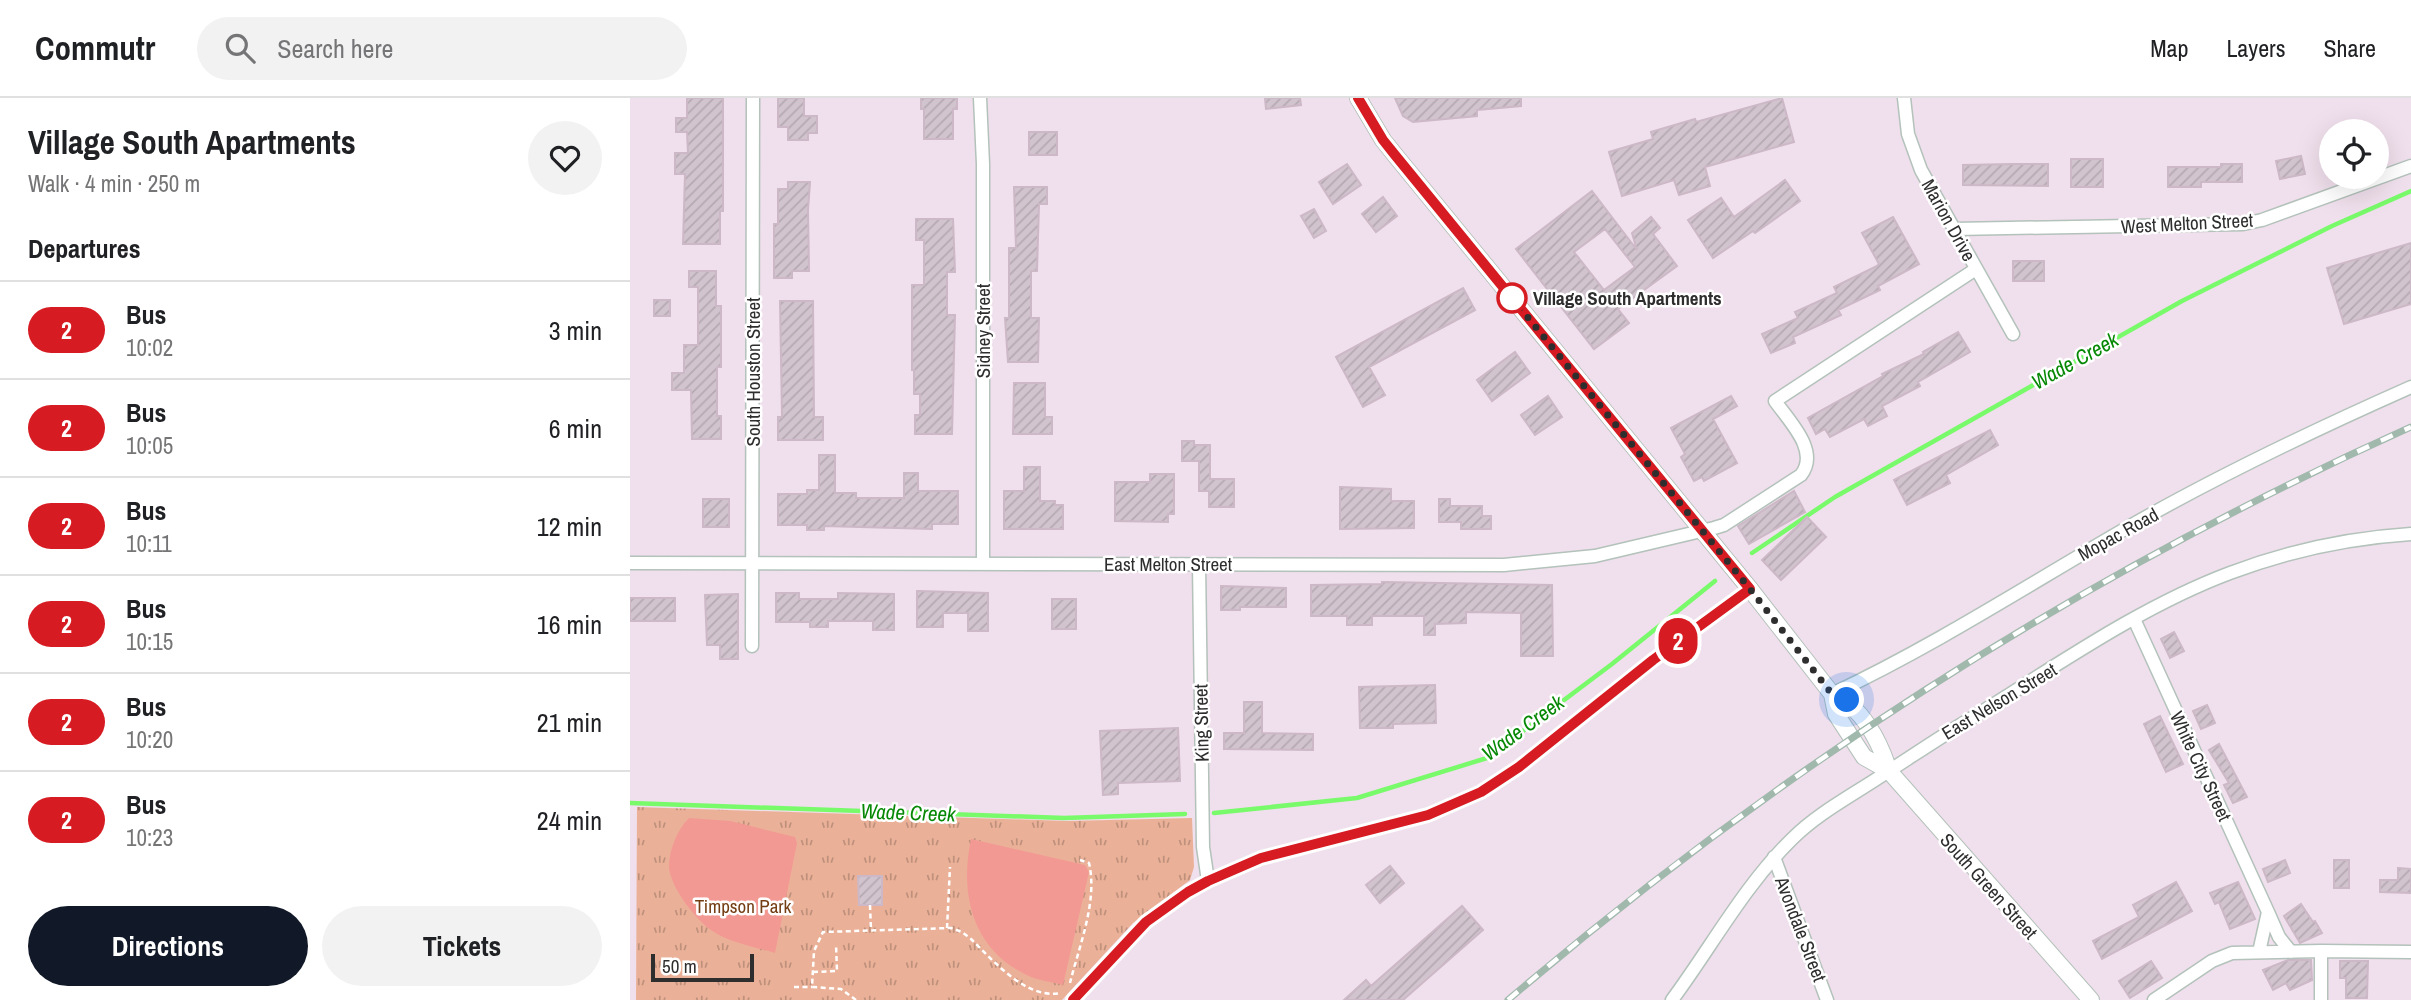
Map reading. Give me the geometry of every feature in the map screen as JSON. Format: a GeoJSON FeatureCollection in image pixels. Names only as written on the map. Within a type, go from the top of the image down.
{"type":"FeatureCollection","features":[{"type":"Feature","properties":{"kind":"street","name":"South Houston Street"},"geometry":{"type":"LineString","coordinates":[[752,646],[753,98]]}},
{"type":"Feature","properties":{"kind":"street","name":"Sidney Street"},"geometry":{"type":"LineString","coordinates":[[981,98],[984,563]]}},
{"type":"Feature","properties":{"kind":"street","name":"South Green Street"},"geometry":{"type":"LineString","coordinates":[[1358,98],[1383,140],[1750,589],[1832,694],[1836,714],[1864,757],[1889,771],[2091,1000]]}},
{"type":"Feature","properties":{"kind":"street","name":"Marion Drive"},"geometry":{"type":"LineString","coordinates":[[1904,98],[1906,123],[1916,158],[2013,334]]}},
{"type":"Feature","properties":{"kind":"street","name":"West Melton Street"},"geometry":{"type":"LineString","coordinates":[[1954,229],[2243,224],[2262,220],[2411,166]]}},
{"type":"Feature","properties":{"kind":"street"},"geometry":{"type":"LineString","coordinates":[[1702,531],[1724,524],[1805,470],[1806,447],[1775,401],[1976,269]]}},
{"type":"Feature","properties":{"kind":"street","name":"Mopac Road"},"geometry":{"type":"LineString","coordinates":[[1832,694],[1904,659],[2149,516],[2343,417],[2411,387]]}},
{"type":"Feature","properties":{"kind":"street","name":"East Melton Street"},"geometry":{"type":"LineString","coordinates":[[630,563],[1524,564],[1595,556],[1702,531]]}},
{"type":"Feature","properties":{"kind":"street","name":"East Nelson Street"},"geometry":{"type":"LineString","coordinates":[[1672,1000],[1738,902],[1774,858],[1819,816],[1938,738],[2134,619],[2200,586],[2256,564],[2333,544],[2411,534]]}},
{"type":"Feature","properties":{"kind":"street","name":"King Street"},"geometry":{"type":"LineString","coordinates":[[1199,564],[1203,847],[1208,881]]}},
{"type":"Feature","properties":{"kind":"street"},"geometry":{"type":"LineString","coordinates":[[1073,1000],[1146,922],[1208,881],[1261,858],[1428,815],[1481,792],[1519,767],[1653,660],[1750,589]]}},
{"type":"Feature","properties":{"kind":"street","name":"White City Street"},"geometry":{"type":"LineString","coordinates":[[2134,619],[2279,937],[2291,952]]}},
{"type":"Feature","properties":{"kind":"street","name":"Avondale Street"},"geometry":{"type":"LineString","coordinates":[[1774,858],[1827,1000]]}},
{"type":"Feature","properties":{"kind":"street"},"geometry":{"type":"LineString","coordinates":[[2259,952],[2268,912]]}},
{"type":"Feature","properties":{"kind":"street"},"geometry":{"type":"LineString","coordinates":[[2321,951],[2321,1000]]}},
{"type":"Feature","properties":{"kind":"street"},"geometry":{"type":"LineString","coordinates":[[2154,1000],[2218,958],[2232,953],[2411,952]]}},
{"type":"Feature","properties":{"kind":"path"},"geometry":{"type":"LineString","coordinates":[[812,987],[816,945],[824,932],[947,928],[962,932],[971,939],[1024,991],[1039,997],[1059,995],[1070,984],[1088,911],[1092,876],[1089,863],[1080,860]]}},
{"type":"Feature","properties":{"kind":"path"},"geometry":{"type":"LineString","coordinates":[[947,928],[950,867]]}},
{"type":"Feature","properties":{"kind":"path"},"geometry":{"type":"LineString","coordinates":[[870,905],[872,930]]}},
{"type":"Feature","properties":{"kind":"path"},"geometry":{"type":"LineString","coordinates":[[813,972],[837,971],[836,944]]}},
{"type":"Feature","properties":{"kind":"path"},"geometry":{"type":"LineString","coordinates":[[794,987],[841,989],[856,1000]]}},
{"type":"Feature","properties":{"kind":"green space","name":"Timpson Park"},"geometry":{"type":"Polygon","coordinates":[[[637,807],[1068,821],[1192,818],[1194,867],[1190,880],[1133,923],[1062,1000],[636,1000],[637,807]]]}},
{"type":"Feature","properties":{"kind":"green space"},"geometry":{"type":"Polygon","coordinates":[[[689,818],[730,821],[795,837],[797,843],[775,953],[736,942],[714,932],[700,920],[679,894],[671,875],[669,861],[677,834],[689,818]]]}},
{"type":"Feature","properties":{"kind":"green space"},"geometry":{"type":"Polygon","coordinates":[[[971,839],[1085,865],[1089,872],[1063,985],[1039,980],[1011,966],[995,953],[983,937],[969,901],[967,881],[971,839]]]}},
{"type":"Feature","properties":{"kind":"building"},"geometry":{"type":"Polygon","coordinates":[[[687,98],[723,98],[723,211],[720,211],[720,244],[683,244],[685,174],[675,174],[675,153],[688,153],[687,132],[676,132],[676,118],[687,118],[687,98]]]}},
{"type":"Feature","properties":{"kind":"building"},"geometry":{"type":"Polygon","coordinates":[[[778,98],[804,98],[804,116],[817,116],[817,133],[808,133],[808,140],[788,140],[788,127],[778,127],[778,98]]]}},
{"type":"Feature","properties":{"kind":"building"},"geometry":{"type":"Polygon","coordinates":[[[921,98],[957,98],[957,109],[953,109],[953,139],[924,139],[924,109],[921,109],[921,98]]]}},
{"type":"Feature","properties":{"kind":"building"},"geometry":{"type":"Polygon","coordinates":[[[1265,98],[1300,98],[1301,105],[1266,109],[1265,98]]]}},
{"type":"Feature","properties":{"kind":"building"},"geometry":{"type":"Polygon","coordinates":[[[1395,98],[1521,98],[1521,106],[1477,110],[1477,116],[1413,122],[1403,116],[1395,98]]]}},
{"type":"Feature","properties":{"kind":"building"},"geometry":{"type":"Polygon","coordinates":[[[1782,98],[1794,142],[1705,167],[1710,186],[1679,195],[1674,180],[1622,196],[1609,152],[1653,139],[1651,132],[1782,98]]]}},
{"type":"Feature","properties":{"kind":"building"},"geometry":{"type":"Polygon","coordinates":[[[1029,132],[1057,132],[1057,155],[1029,155],[1029,132]]]}},
{"type":"Feature","properties":{"kind":"building"},"geometry":{"type":"Polygon","coordinates":[[[2301,156],[2305,174],[2280,179],[2276,161],[2301,156]]]}},
{"type":"Feature","properties":{"kind":"building"},"geometry":{"type":"Polygon","coordinates":[[[2071,159],[2103,159],[2103,187],[2071,187],[2071,159]]]}},
{"type":"Feature","properties":{"kind":"building"},"geometry":{"type":"Polygon","coordinates":[[[1347,164],[1361,185],[1333,204],[1319,182],[1347,164]]]}},
{"type":"Feature","properties":{"kind":"building"},"geometry":{"type":"Polygon","coordinates":[[[2048,164],[2048,186],[1963,185],[1963,165],[2048,164]]]}},
{"type":"Feature","properties":{"kind":"building"},"geometry":{"type":"Polygon","coordinates":[[[2221,164],[2242,164],[2242,182],[2201,182],[2201,187],[2168,187],[2168,167],[2221,167],[2221,164]]]}},
{"type":"Feature","properties":{"kind":"building"},"geometry":{"type":"Polygon","coordinates":[[[1785,180],[1800,201],[1755,233],[1753,231],[1713,258],[1688,220],[1721,198],[1734,217],[1785,180]]]}},
{"type":"Feature","properties":{"kind":"building"},"geometry":{"type":"Polygon","coordinates":[[[788,182],[810,182],[809,271],[792,271],[792,278],[774,278],[774,224],[778,224],[778,189],[788,189],[788,182]]]}},
{"type":"Feature","properties":{"kind":"building"},"geometry":{"type":"Polygon","coordinates":[[[1014,187],[1047,187],[1047,204],[1039,204],[1037,271],[1031,271],[1031,318],[1039,318],[1038,362],[1008,362],[1005,318],[1009,318],[1009,248],[1016,248],[1014,187]]]}},
{"type":"Feature","properties":{"kind":"building"},"geometry":{"type":"Polygon","coordinates":[[[1592,191],[1637,250],[1632,233],[1651,217],[1660,228],[1653,234],[1677,266],[1618,309],[1629,323],[1594,349],[1516,249],[1592,191]],[[1605,229],[1574,252],[1604,290],[1635,267],[1605,229]]]}},
{"type":"Feature","properties":{"kind":"building"},"geometry":{"type":"Polygon","coordinates":[[[1383,197],[1397,216],[1376,232],[1362,214],[1383,197]]]}},
{"type":"Feature","properties":{"kind":"building"},"geometry":{"type":"Polygon","coordinates":[[[1314,209],[1326,231],[1314,238],[1301,216],[1314,209]]]}},
{"type":"Feature","properties":{"kind":"building"},"geometry":{"type":"Polygon","coordinates":[[[1893,217],[1919,264],[1878,286],[1880,290],[1838,310],[1841,315],[1793,337],[1795,343],[1771,353],[1762,334],[1798,318],[1795,312],[1837,293],[1834,287],[1879,264],[1862,233],[1893,217]]]}},
{"type":"Feature","properties":{"kind":"building"},"geometry":{"type":"Polygon","coordinates":[[[916,219],[953,219],[955,272],[947,272],[947,315],[955,315],[952,434],[915,434],[915,415],[920,415],[920,394],[914,394],[912,370],[912,285],[924,285],[924,240],[916,240],[916,219]]]}},
{"type":"Feature","properties":{"kind":"building"},"geometry":{"type":"Polygon","coordinates":[[[2411,243],[2411,304],[2344,324],[2327,268],[2411,243]]]}},
{"type":"Feature","properties":{"kind":"building"},"geometry":{"type":"Polygon","coordinates":[[[2013,261],[2044,261],[2044,281],[2013,281],[2013,261]]]}},
{"type":"Feature","properties":{"kind":"building"},"geometry":{"type":"Polygon","coordinates":[[[689,271],[716,271],[716,306],[721,306],[721,367],[717,367],[717,416],[721,416],[721,439],[692,439],[691,390],[672,390],[672,373],[684,373],[684,345],[698,345],[698,287],[689,287],[689,271]]]}},
{"type":"Feature","properties":{"kind":"building"},"geometry":{"type":"Polygon","coordinates":[[[1463,288],[1475,310],[1369,367],[1385,395],[1363,407],[1336,357],[1463,288]]]}},
{"type":"Feature","properties":{"kind":"building"},"geometry":{"type":"Polygon","coordinates":[[[654,300],[670,300],[670,316],[654,316],[654,300]]]}},
{"type":"Feature","properties":{"kind":"building"},"geometry":{"type":"Polygon","coordinates":[[[780,301],[813,301],[814,417],[823,417],[823,440],[778,440],[778,417],[782,417],[780,301]]]}},
{"type":"Feature","properties":{"kind":"building"},"geometry":{"type":"Polygon","coordinates":[[[1958,332],[1970,352],[1918,382],[1920,386],[1882,406],[1887,416],[1868,426],[1864,419],[1830,437],[1825,429],[1816,434],[1808,418],[1883,376],[1882,374],[1924,354],[1923,352],[1958,332]]]}},
{"type":"Feature","properties":{"kind":"building"},"geometry":{"type":"Polygon","coordinates":[[[1515,352],[1530,373],[1492,401],[1477,380],[1515,352]]]}},
{"type":"Feature","properties":{"kind":"building"},"geometry":{"type":"Polygon","coordinates":[[[1014,383],[1045,383],[1045,417],[1052,417],[1052,434],[1013,434],[1014,383]]]}},
{"type":"Feature","properties":{"kind":"building"},"geometry":{"type":"Polygon","coordinates":[[[1548,396],[1562,417],[1535,435],[1521,415],[1548,396]]]}},
{"type":"Feature","properties":{"kind":"building"},"geometry":{"type":"Polygon","coordinates":[[[1731,396],[1737,406],[1713,419],[1737,463],[1704,481],[1702,477],[1694,481],[1681,457],[1685,454],[1671,428],[1731,396]]]}},
{"type":"Feature","properties":{"kind":"building"},"geometry":{"type":"Polygon","coordinates":[[[1990,430],[1998,445],[1946,475],[1950,483],[1907,505],[1894,480],[1990,430]]]}},
{"type":"Feature","properties":{"kind":"building"},"geometry":{"type":"Polygon","coordinates":[[[1182,441],[1194,441],[1194,445],[1210,445],[1210,479],[1234,479],[1234,507],[1209,507],[1209,491],[1199,491],[1199,461],[1182,461],[1182,441]]]}},
{"type":"Feature","properties":{"kind":"building"},"geometry":{"type":"Polygon","coordinates":[[[819,455],[835,455],[835,493],[856,493],[856,498],[904,498],[904,473],[918,473],[918,491],[958,491],[958,524],[932,524],[932,529],[824,526],[824,530],[807,530],[807,525],[778,525],[778,494],[807,494],[807,490],[819,490],[819,455]]]}},
{"type":"Feature","properties":{"kind":"building"},"geometry":{"type":"Polygon","coordinates":[[[1024,467],[1040,467],[1040,501],[1055,501],[1055,505],[1063,505],[1063,529],[1004,529],[1004,491],[1024,491],[1024,467]]]}},
{"type":"Feature","properties":{"kind":"building"},"geometry":{"type":"Polygon","coordinates":[[[1150,474],[1174,474],[1174,514],[1168,514],[1168,522],[1115,521],[1115,482],[1150,482],[1150,474]]]}},
{"type":"Feature","properties":{"kind":"building"},"geometry":{"type":"Polygon","coordinates":[[[1340,487],[1391,489],[1391,501],[1414,501],[1414,528],[1340,529],[1340,487]]]}},
{"type":"Feature","properties":{"kind":"building"},"geometry":{"type":"Polygon","coordinates":[[[1794,491],[1805,512],[1749,544],[1738,526],[1794,491]]]}},
{"type":"Feature","properties":{"kind":"building"},"geometry":{"type":"Polygon","coordinates":[[[703,499],[729,499],[729,527],[703,527],[703,499]]]}},
{"type":"Feature","properties":{"kind":"building"},"geometry":{"type":"Polygon","coordinates":[[[1439,499],[1450,499],[1450,506],[1482,506],[1482,516],[1491,516],[1491,529],[1461,529],[1461,522],[1439,522],[1439,499]]]}},
{"type":"Feature","properties":{"kind":"building"},"geometry":{"type":"Polygon","coordinates":[[[1807,517],[1826,537],[1781,580],[1762,560],[1807,517]]]}},
{"type":"Feature","properties":{"kind":"building"},"geometry":{"type":"Polygon","coordinates":[[[1382,582],[1552,585],[1553,656],[1521,656],[1521,613],[1466,612],[1466,623],[1435,624],[1435,635],[1424,635],[1424,616],[1372,616],[1372,625],[1347,625],[1347,616],[1311,616],[1311,585],[1382,582]]]}},
{"type":"Feature","properties":{"kind":"building"},"geometry":{"type":"Polygon","coordinates":[[[1221,586],[1286,588],[1286,607],[1240,607],[1240,610],[1221,610],[1221,586]]]}},
{"type":"Feature","properties":{"kind":"building"},"geometry":{"type":"Polygon","coordinates":[[[917,591],[988,593],[988,631],[968,631],[968,613],[943,613],[943,627],[917,627],[917,591]]]}},
{"type":"Feature","properties":{"kind":"building"},"geometry":{"type":"Polygon","coordinates":[[[776,593],[799,593],[799,599],[838,599],[838,593],[894,594],[894,630],[873,630],[873,621],[828,621],[828,627],[810,627],[810,622],[776,622],[776,593]]]}},
{"type":"Feature","properties":{"kind":"building"},"geometry":{"type":"Polygon","coordinates":[[[738,594],[738,659],[720,659],[720,645],[707,645],[705,595],[738,594]]]}},
{"type":"Feature","properties":{"kind":"building"},"geometry":{"type":"Polygon","coordinates":[[[630,598],[675,598],[675,621],[630,621],[630,598]]]}},
{"type":"Feature","properties":{"kind":"building"},"geometry":{"type":"Polygon","coordinates":[[[1052,599],[1076,599],[1076,629],[1052,629],[1052,599]]]}},
{"type":"Feature","properties":{"kind":"building"},"geometry":{"type":"Polygon","coordinates":[[[2174,632],[2184,651],[2170,658],[2161,639],[2174,632]]]}},
{"type":"Feature","properties":{"kind":"building"},"geometry":{"type":"Polygon","coordinates":[[[1435,685],[1436,723],[1393,724],[1393,728],[1360,728],[1359,687],[1435,685]]]}},
{"type":"Feature","properties":{"kind":"building"},"geometry":{"type":"Polygon","coordinates":[[[1244,702],[1262,702],[1262,733],[1313,734],[1313,750],[1224,749],[1224,733],[1244,733],[1244,702]]]}},
{"type":"Feature","properties":{"kind":"building"},"geometry":{"type":"Polygon","coordinates":[[[2207,705],[2215,723],[2201,729],[2193,711],[2207,705]]]}},
{"type":"Feature","properties":{"kind":"building"},"geometry":{"type":"Polygon","coordinates":[[[2160,716],[2183,764],[2166,772],[2144,724],[2160,716]]]}},
{"type":"Feature","properties":{"kind":"building"},"geometry":{"type":"Polygon","coordinates":[[[1178,728],[1180,781],[1118,783],[1118,794],[1103,795],[1100,731],[1178,728]]]}},
{"type":"Feature","properties":{"kind":"building"},"geometry":{"type":"Polygon","coordinates":[[[2219,744],[2247,797],[2233,803],[2224,785],[2229,783],[2209,750],[2219,744]]]}},
{"type":"Feature","properties":{"kind":"building"},"geometry":{"type":"Polygon","coordinates":[[[2285,860],[2290,873],[2268,882],[2263,869],[2285,860]]]}},
{"type":"Feature","properties":{"kind":"building"},"geometry":{"type":"Polygon","coordinates":[[[2334,860],[2349,860],[2349,888],[2334,888],[2334,860]]]}},
{"type":"Feature","properties":{"kind":"building"},"geometry":{"type":"Polygon","coordinates":[[[1390,866],[1404,883],[1380,903],[1366,885],[1390,866]]]}},
{"type":"Feature","properties":{"kind":"building"},"geometry":{"type":"Polygon","coordinates":[[[2398,868],[2411,869],[2411,893],[2380,892],[2380,880],[2398,880],[2398,868]]]}},
{"type":"Feature","properties":{"kind":"building"},"geometry":{"type":"Polygon","coordinates":[[[858,876],[882,876],[882,905],[859,905],[858,876]]]}},
{"type":"Feature","properties":{"kind":"building"},"geometry":{"type":"Polygon","coordinates":[[[2176,882],[2192,911],[2102,959],[2093,941],[2139,917],[2133,905],[2176,882]]]}},
{"type":"Feature","properties":{"kind":"building"},"geometry":{"type":"Polygon","coordinates":[[[2238,882],[2255,919],[2230,929],[2219,902],[2215,904],[2210,893],[2238,882]]]}},
{"type":"Feature","properties":{"kind":"building"},"geometry":{"type":"Polygon","coordinates":[[[2301,904],[2322,933],[2300,943],[2284,916],[2301,904]]]}},
{"type":"Feature","properties":{"kind":"building"},"geometry":{"type":"Polygon","coordinates":[[[1462,906],[1483,930],[1403,1000],[1344,1000],[1366,980],[1371,986],[1462,906]]]}},
{"type":"Feature","properties":{"kind":"building"},"geometry":{"type":"Polygon","coordinates":[[[2288,960],[2311,960],[2312,980],[2290,990],[2286,983],[2273,990],[2263,970],[2288,960]]]}},
{"type":"Feature","properties":{"kind":"building"},"geometry":{"type":"Polygon","coordinates":[[[2151,961],[2162,978],[2130,998],[2119,981],[2151,961]]]}},
{"type":"Feature","properties":{"kind":"building"},"geometry":{"type":"Polygon","coordinates":[[[2340,961],[2368,961],[2367,998],[2346,998],[2346,978],[2340,978],[2340,961]]]}},
{"type":"Feature","properties":{"kind":"waterway","name":"Wade Creek"},"geometry":{"type":"LineString","coordinates":[[1752,553],[1835,497],[2182,301],[2332,226],[2411,191]]}},
{"type":"Feature","properties":{"kind":"waterway","name":"Wade Creek"},"geometry":{"type":"LineString","coordinates":[[1214,813],[1357,798],[1487,758],[1612,664],[1715,581]]}},
{"type":"Feature","properties":{"kind":"waterway","name":"Wade Creek"},"geometry":{"type":"LineString","coordinates":[[630,803],[1064,818],[1185,814]]}},
{"type":"Feature","properties":{"kind":"railway"},"geometry":{"type":"LineString","coordinates":[[1508,1000],[1718,833],[1827,755],[1939,681],[2053,611],[2170,546],[2289,484],[2411,427]]}},
{"type":"Feature","properties":{"kind":"bus line","name":"2"},"geometry":{"type":"LineString","coordinates":[[1073,1000],[1146,922],[1169,904],[1208,881],[1282,851],[1428,815],[1494,785],[1653,660],[1750,589],[1383,140],[1358,98]]}},
{"type":"Feature","properties":{"kind":"place","name":"Village South Apartments"},"geometry":{"type":"Point","coordinates":[1512,298]}},
{"type":"Feature","properties":{"kind":"route"},"geometry":{"type":"LineString","coordinates":[[1512,298],[1750,589],[1832,694],[1847,700]]}}]}
